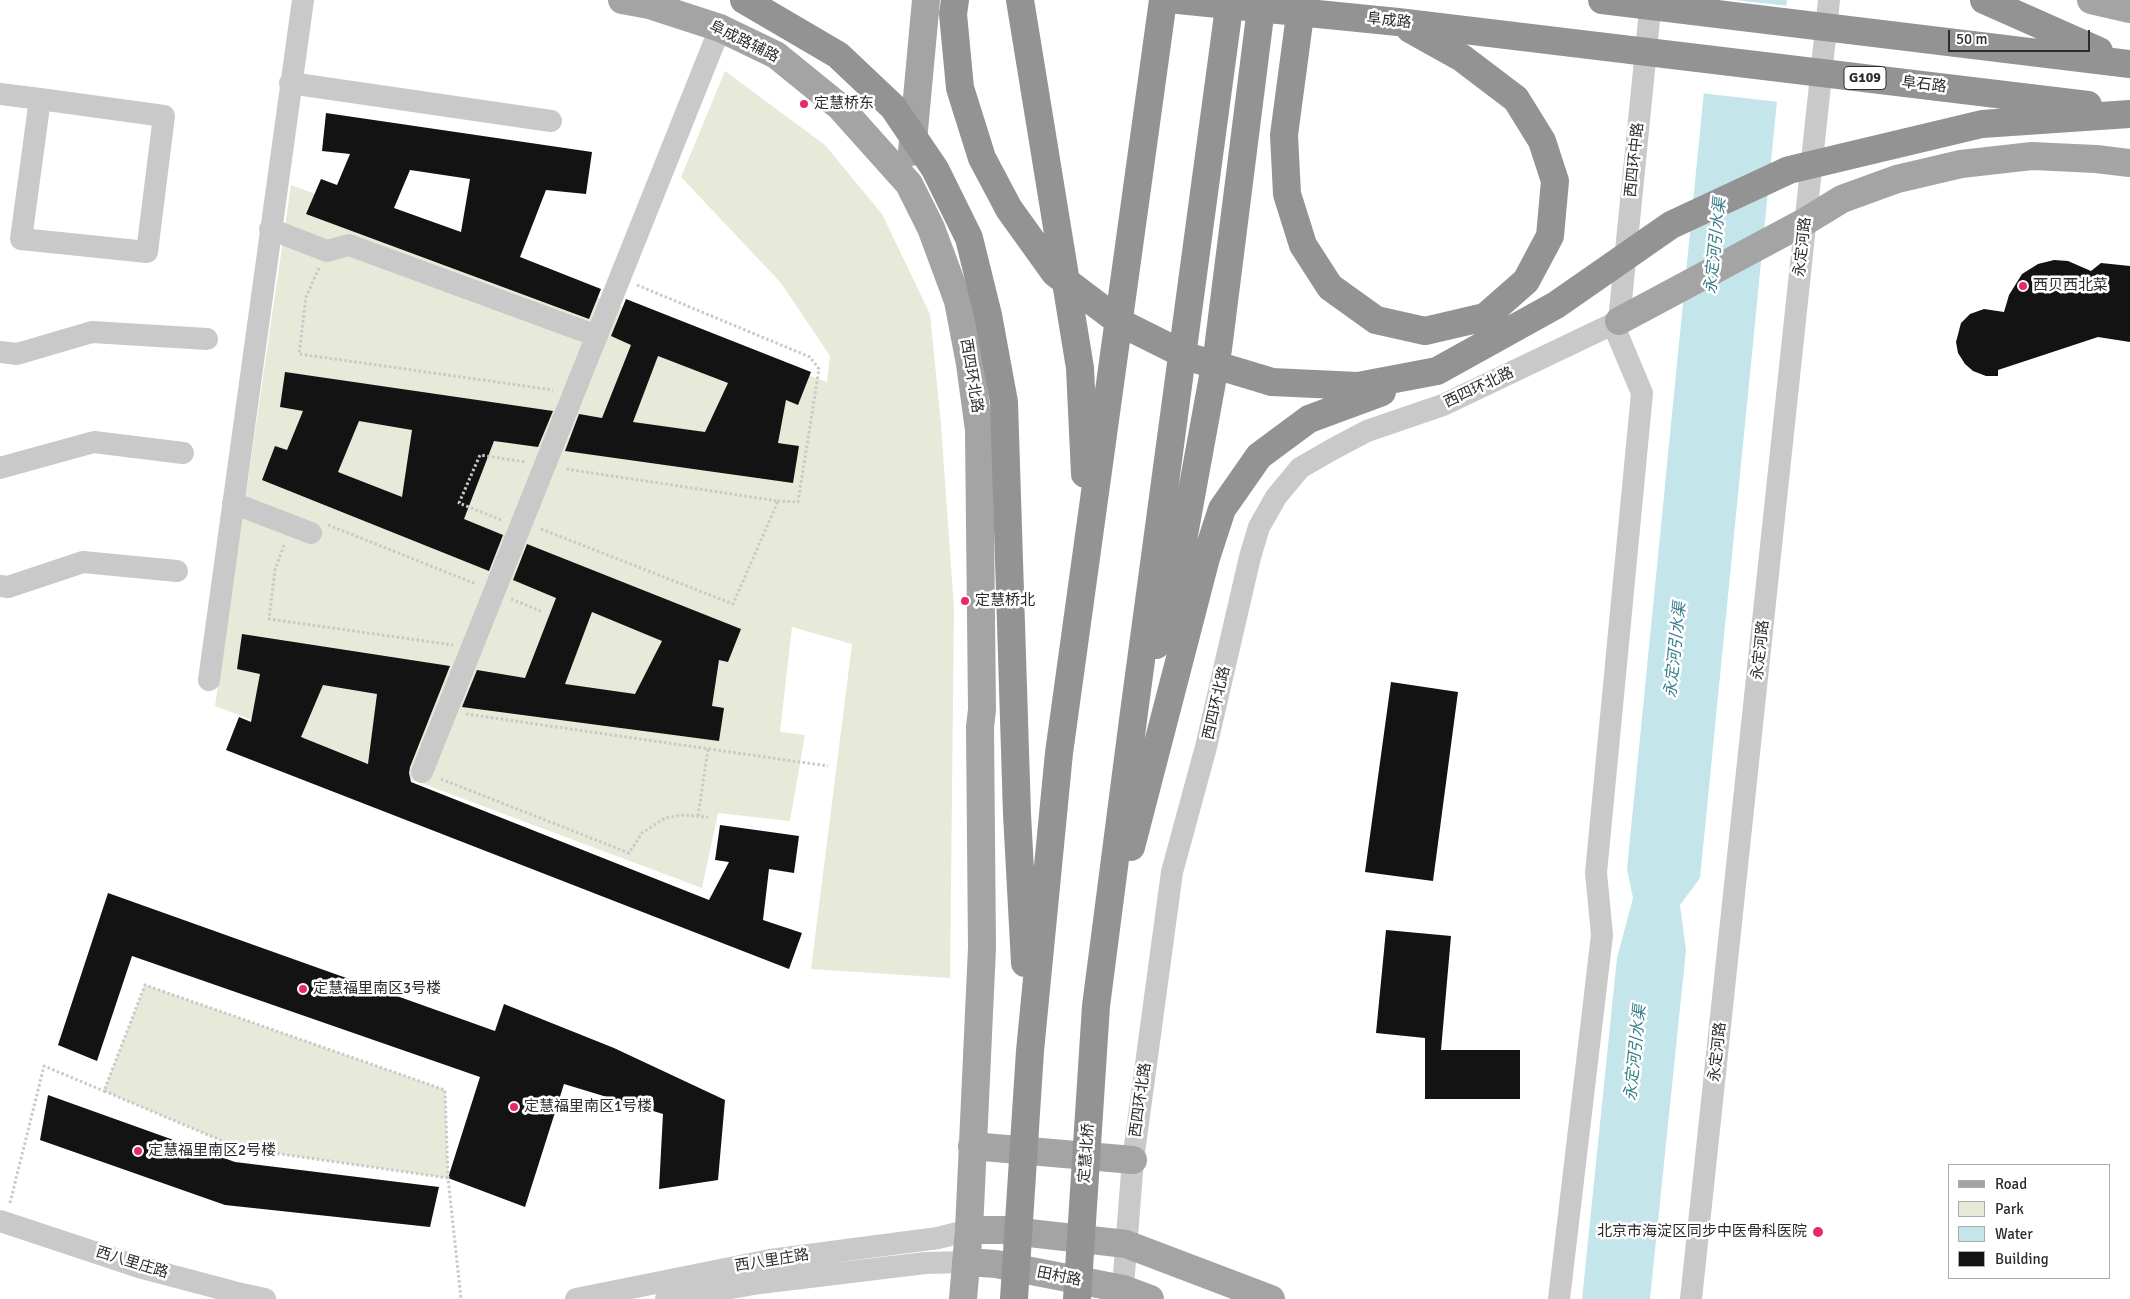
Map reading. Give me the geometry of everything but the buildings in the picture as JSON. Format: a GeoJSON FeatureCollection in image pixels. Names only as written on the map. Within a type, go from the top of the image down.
{"type":"FeatureCollection","features":[{"type":"Feature","properties":{"kind":"highway"},"geometry":{"type":"LineString","coordinates":[[744,0],[838,55],[893,107],[935,169],[969,238],[988,315],[1004,402],[1017,814],[1030,1051]]}},
{"type":"Feature","properties":{"kind":"highway"},"geometry":{"type":"LineString","coordinates":[[955,0],[954,14],[960,88],[982,158],[1009,208],[1055,273],[1121,324],[1180,352],[1272,382],[1358,386],[1437,371]]}},
{"type":"Feature","properties":{"kind":"highway"},"geometry":{"type":"LineString","coordinates":[[1020,0],[1080,368],[1088,538]]}},
{"type":"Feature","properties":{"kind":"highway"},"geometry":{"type":"LineString","coordinates":[[1014,1299],[1030,1051],[1060,753],[1163,0]]}},
{"type":"Feature","properties":{"kind":"highway","name":"阜成路"},"geometry":{"type":"LineString","coordinates":[[1178,0],[1398,22],[1599,46]]}},
{"type":"Feature","properties":{"kind":"highway"},"geometry":{"type":"LineString","coordinates":[[1103,955],[1230,0]]}},
{"type":"Feature","properties":{"kind":"highway"},"geometry":{"type":"LineString","coordinates":[[1133,720],[1175,584],[1216,359],[1262,0]]}},
{"type":"Feature","properties":{"kind":"highway"},"geometry":{"type":"LineString","coordinates":[[1302,0],[1284,135],[1287,194],[1303,245],[1330,287],[1376,320],[1425,331],[1485,317],[1526,281],[1550,236],[1555,181],[1542,141],[1516,99],[1462,58],[1398,22]]}},
{"type":"Feature","properties":{"kind":"highway"},"geometry":{"type":"LineString","coordinates":[[1602,0],[2128,63]]}},
{"type":"Feature","properties":{"kind":"highway"},"geometry":{"type":"LineString","coordinates":[[1984,0],[2128,63]]}},
{"type":"Feature","properties":{"kind":"highway","name":"阜石路"},"geometry":{"type":"LineString","coordinates":[[1599,46],[2130,110]]}},
{"type":"Feature","properties":{"kind":"highway"},"geometry":{"type":"LineString","coordinates":[[1103,955],[1204,567],[1222,509],[1259,456],[1309,419],[1437,371],[1556,305],[1672,225],[1789,170],[1982,124],[2130,114]]}},
{"type":"Feature","properties":{"kind":"highway","name":"定慧北桥"},"geometry":{"type":"LineString","coordinates":[[1077,1299],[1096,1006],[1103,955]]}},
{"type":"Feature","properties":{"kind":"main road","name":"阜成路辅路"},"geometry":{"type":"LineString","coordinates":[[622,0],[649,4],[720,28],[776,55],[840,106],[909,184]]}},
{"type":"Feature","properties":{"kind":"main road"},"geometry":{"type":"LineString","coordinates":[[909,184],[926,0]]}},
{"type":"Feature","properties":{"kind":"main road"},"geometry":{"type":"LineString","coordinates":[[2091,0],[2130,9]]}},
{"type":"Feature","properties":{"kind":"main road"},"geometry":{"type":"LineString","coordinates":[[1616,323],[1806,221],[1842,199],[1897,179],[1961,164],[2032,156],[2096,159],[2130,163]]}},
{"type":"Feature","properties":{"kind":"main road","name":"西四环北路"},"geometry":{"type":"LineString","coordinates":[[909,184],[931,228],[958,301],[970,364],[979,430],[982,948],[969,1230],[963,1299]]}},
{"type":"Feature","properties":{"kind":"main road"},"geometry":{"type":"LineString","coordinates":[[972,1146],[1133,1160]]}},
{"type":"Feature","properties":{"kind":"main road"},"geometry":{"type":"LineString","coordinates":[[969,1230],[1003,1230],[1126,1244],[1271,1299]]}},
{"type":"Feature","properties":{"kind":"main road","name":"田村路"},"geometry":{"type":"LineString","coordinates":[[966,1262],[996,1264],[1150,1299]]}},
{"type":"Feature","properties":{"kind":"street"},"geometry":{"type":"LineString","coordinates":[[209,680],[290,83],[303,0]]}},
{"type":"Feature","properties":{"kind":"street","name":"西四环中路"},"geometry":{"type":"LineString","coordinates":[[1616,323],[1650,0]]}},
{"type":"Feature","properties":{"kind":"street","name":"永定河路"},"geometry":{"type":"LineString","coordinates":[[1691,1299],[1829,0]]}},
{"type":"Feature","properties":{"kind":"street"},"geometry":{"type":"LineString","coordinates":[[422,772],[720,28]]}},
{"type":"Feature","properties":{"kind":"street"},"geometry":{"type":"LineString","coordinates":[[290,83],[551,121]]}},
{"type":"Feature","properties":{"kind":"street"},"geometry":{"type":"LineString","coordinates":[[0,94],[40,99],[164,116],[147,252],[21,239],[40,99]]}},
{"type":"Feature","properties":{"kind":"street"},"geometry":{"type":"LineString","coordinates":[[270,229],[327,251],[349,245],[597,336]]}},
{"type":"Feature","properties":{"kind":"street"},"geometry":{"type":"LineString","coordinates":[[1559,1299],[1602,935],[1596,874],[1642,393],[1616,323]]}},
{"type":"Feature","properties":{"kind":"street","name":"西四环北路"},"geometry":{"type":"LineString","coordinates":[[1122,1294],[1133,1160],[1172,872],[1206,747],[1250,557],[1260,527],[1276,498],[1300,468],[1367,431],[1443,405],[1616,323]]}},
{"type":"Feature","properties":{"kind":"street"},"geometry":{"type":"LineString","coordinates":[[0,352],[17,354],[92,332],[207,339]]}},
{"type":"Feature","properties":{"kind":"street"},"geometry":{"type":"LineString","coordinates":[[0,468],[94,442],[183,453]]}},
{"type":"Feature","properties":{"kind":"street"},"geometry":{"type":"LineString","coordinates":[[233,503],[309,527]]}},
{"type":"Feature","properties":{"kind":"street"},"geometry":{"type":"LineString","coordinates":[[0,586],[8,588],[83,562],[177,571]]}},
{"type":"Feature","properties":{"kind":"street","name":"西八里庄路"},"geometry":{"type":"LineString","coordinates":[[2,1226],[177,1292],[206,1299]]}},
{"type":"Feature","properties":{"kind":"street","name":"西八里庄路"},"geometry":{"type":"LineString","coordinates":[[2,1226],[237,1294],[265,1299]]}},
{"type":"Feature","properties":{"kind":"street","name":"西八里庄路"},"geometry":{"type":"LineString","coordinates":[[576,1299],[770,1260],[938,1238],[969,1230]]}},
{"type":"Feature","properties":{"kind":"street","name":"西八里庄路"},"geometry":{"type":"LineString","coordinates":[[666,1299],[770,1282],[925,1263],[966,1262]]}},
{"type":"Feature","properties":{"kind":"path"},"geometry":{"type":"LineString","coordinates":[[327,251],[306,297],[299,354],[574,393]]}},
{"type":"Feature","properties":{"kind":"path"},"geometry":{"type":"LineString","coordinates":[[620,278],[810,356],[820,369],[798,502],[778,501],[480,455],[459,503],[733,604],[778,501]]}},
{"type":"Feature","properties":{"kind":"path"},"geometry":{"type":"LineString","coordinates":[[472,647],[269,619],[275,570],[309,527],[494,592],[543,612]]}},
{"type":"Feature","properties":{"kind":"path"},"geometry":{"type":"LineString","coordinates":[[446,711],[828,766]]}},
{"type":"Feature","properties":{"kind":"path"},"geometry":{"type":"LineString","coordinates":[[698,816],[708,748]]}},
{"type":"Feature","properties":{"kind":"path"},"geometry":{"type":"LineString","coordinates":[[422,772],[629,854],[642,833],[665,818],[682,815],[708,817]]}},
{"type":"Feature","properties":{"kind":"path"},"geometry":{"type":"LineString","coordinates":[[104,1091],[145,985],[445,1090],[448,1178],[461,1299]]}},
{"type":"Feature","properties":{"kind":"path"},"geometry":{"type":"LineString","coordinates":[[2,1226],[44,1066],[239,1148],[448,1178]]}},
{"type":"Feature","properties":{"kind":"green space"},"geometry":{"type":"Polygon","coordinates":[[[725,71],[825,145],[882,214],[930,314],[941,424],[954,608],[950,978],[811,969],[852,644],[792,627],[780,732],[805,735],[790,821],[718,813],[702,888],[215,706],[291,185],[827,382],[830,356],[781,283],[681,177],[725,71]]]}},
{"type":"Feature","properties":{"kind":"green space"},"geometry":{"type":"Polygon","coordinates":[[[145,985],[445,1090],[448,1178],[239,1148],[104,1091],[145,985]]]}},
{"type":"Feature","properties":{"kind":"water","name":"永定河引水渠"},"geometry":{"type":"Polygon","coordinates":[[[1713,0],[1787,0],[1700,878],[1680,905],[1686,950],[1650,1299],[1582,1299],[1617,958],[1633,898],[1627,869],[1713,0]]]}},
{"type":"Feature","properties":{"kind":"pier"},"geometry":{"type":"Polygon","coordinates":[[[1710,0],[1735,0],[1789,6],[1779,102],[1701,93],[1710,0]]]}},
{"type":"Feature","properties":{"kind":"place","name":"定慧桥东"},"geometry":{"type":"Point","coordinates":[804,104]}},
{"type":"Feature","properties":{"kind":"place","name":"西贝西北菜"},"geometry":{"type":"Point","coordinates":[2023,286]}},
{"type":"Feature","properties":{"kind":"place","name":"定慧桥北"},"geometry":{"type":"Point","coordinates":[965,601]}},
{"type":"Feature","properties":{"kind":"place","name":"定慧福里南区3号楼"},"geometry":{"type":"Point","coordinates":[303,989]}},
{"type":"Feature","properties":{"kind":"place","name":"定慧福里南区1号楼"},"geometry":{"type":"Point","coordinates":[514,1107]}},
{"type":"Feature","properties":{"kind":"place","name":"定慧福里南区2号楼"},"geometry":{"type":"Point","coordinates":[138,1151]}},
{"type":"Feature","properties":{"kind":"place","name":"北京市海淀区同步中医骨科医院"},"geometry":{"type":"Point","coordinates":[1818,1232]}}]}
